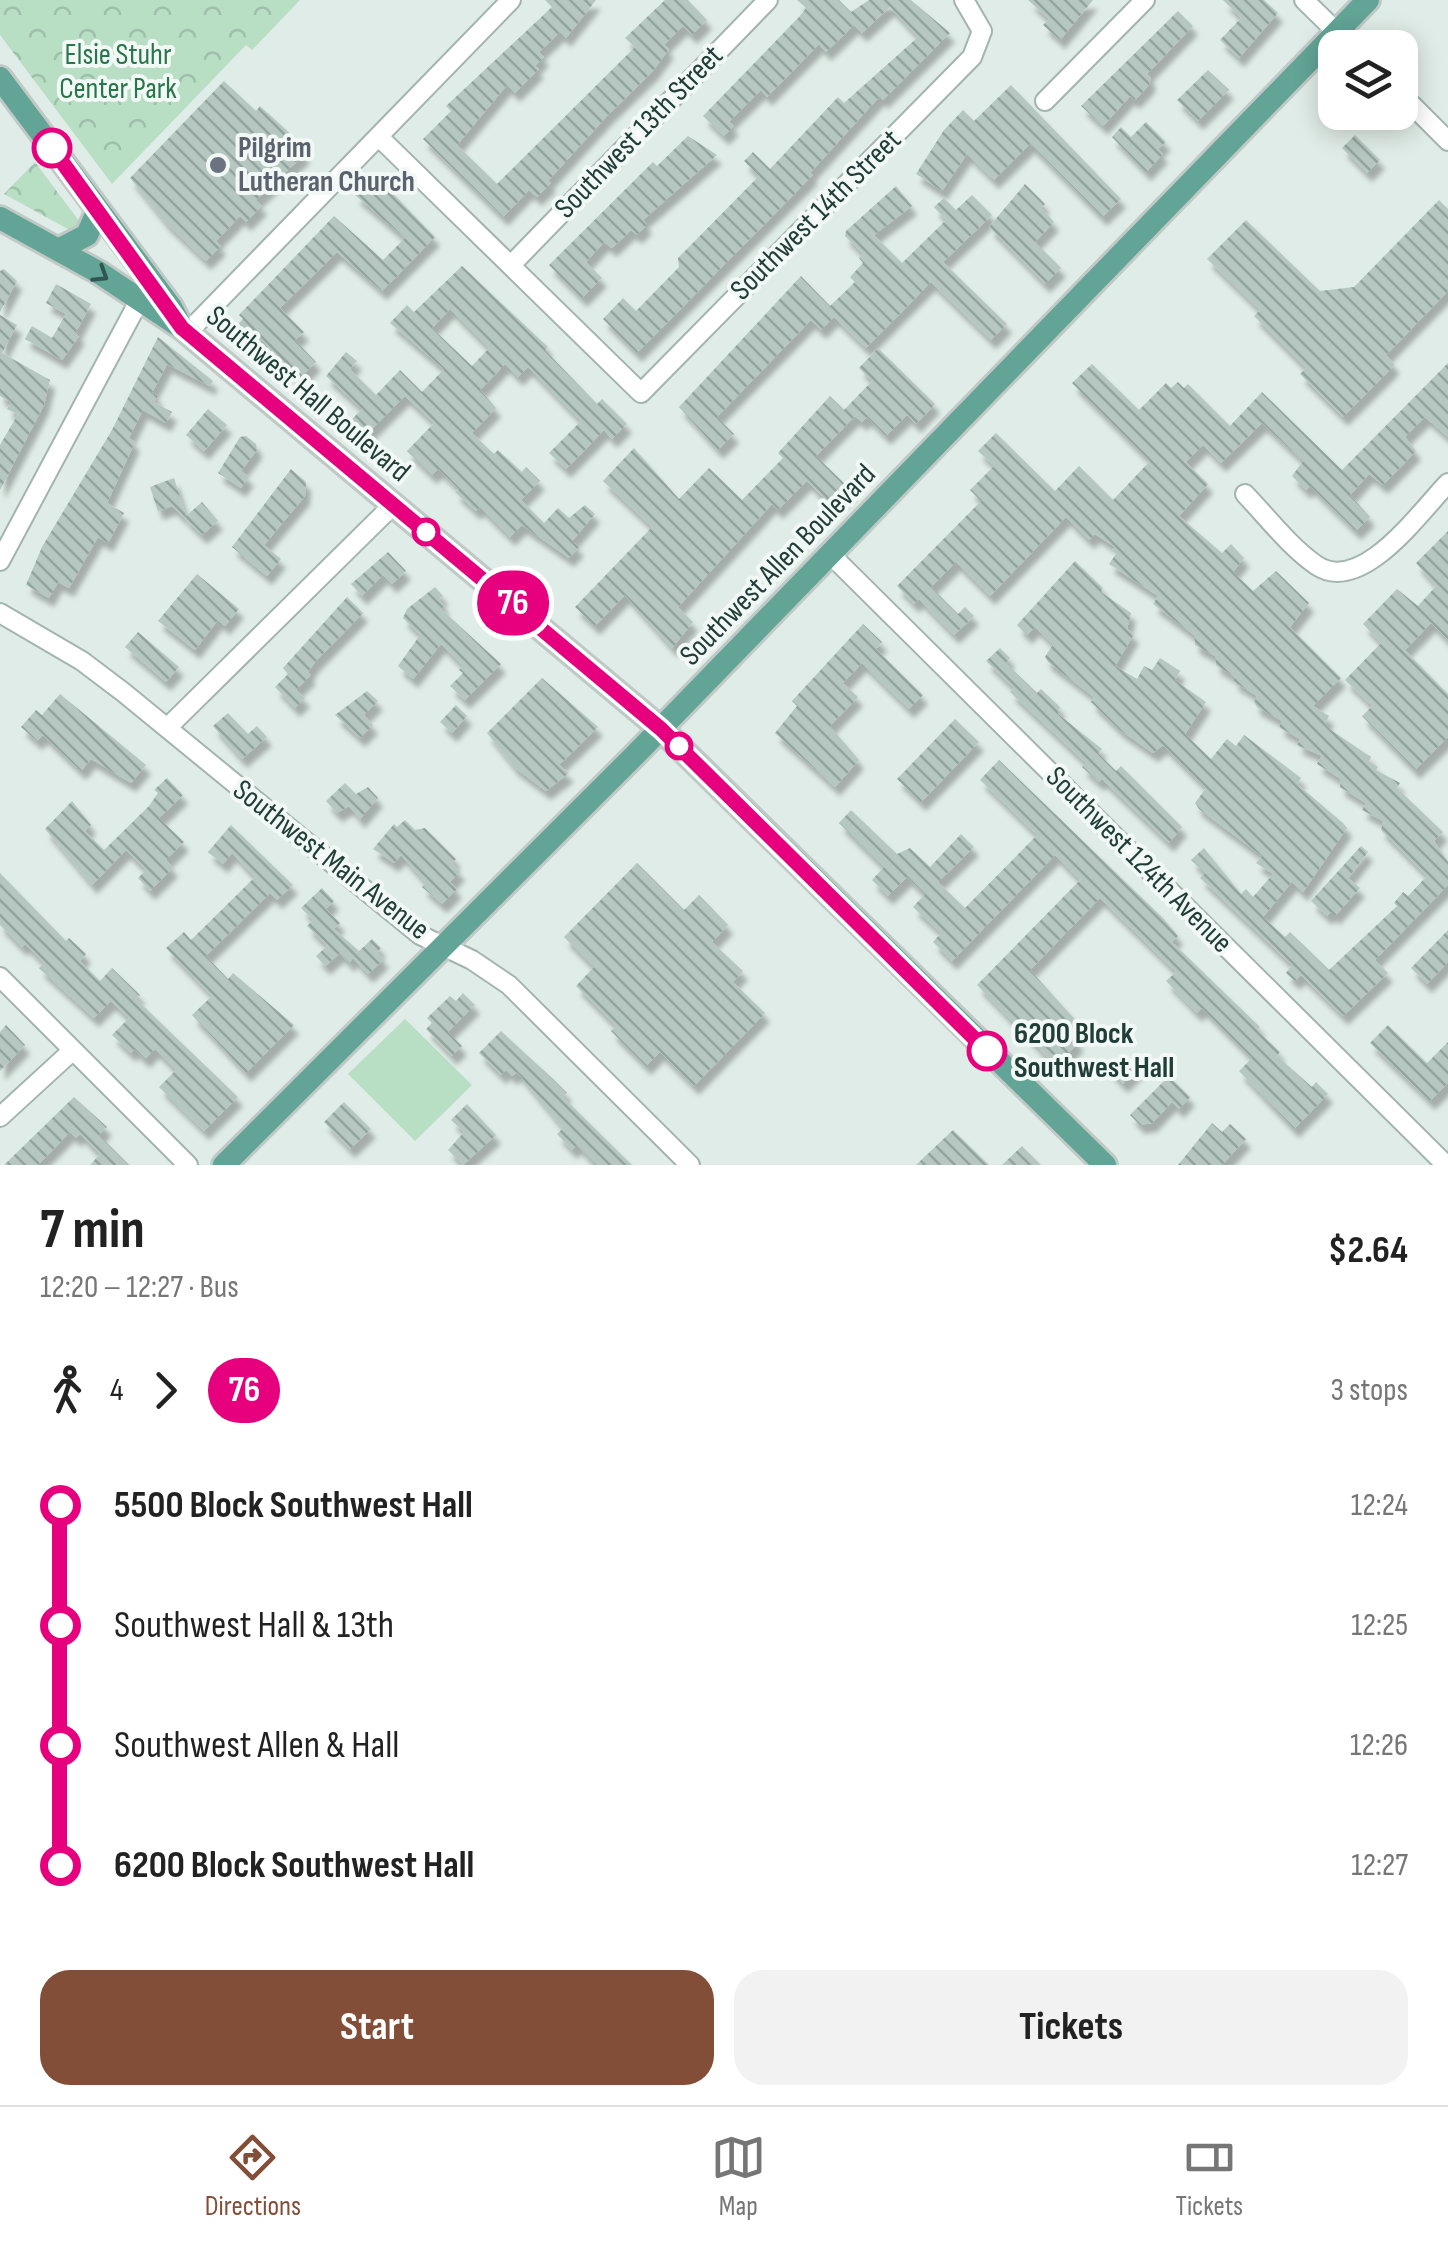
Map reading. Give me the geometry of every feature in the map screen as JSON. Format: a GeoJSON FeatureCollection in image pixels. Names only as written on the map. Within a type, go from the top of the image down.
{"type":"FeatureCollection","features":[{"type":"Feature","properties":{"kind":"main road","name":"Southwest Allen Boulevard"},"geometry":{"type":"LineString","coordinates":[[1351,30],[1368,0]]}},
{"type":"Feature","properties":{"kind":"main road","name":"Southwest Allen Boulevard"},"geometry":{"type":"LineString","coordinates":[[224,1165],[1318,67]]}},
{"type":"Feature","properties":{"kind":"main road","name":"Southwest Hall Boulevard"},"geometry":{"type":"LineString","coordinates":[[0,78],[185,330],[661,729],[1105,1165]]}},
{"type":"Feature","properties":{"kind":"main road"},"geometry":{"type":"LineString","coordinates":[[58,250],[86,235],[98,210]]}},
{"type":"Feature","properties":{"kind":"main road"},"geometry":{"type":"LineString","coordinates":[[0,218],[185,330]]}},
{"type":"Feature","properties":{"kind":"street"},"geometry":{"type":"LineString","coordinates":[[185,330],[511,0]]}},
{"type":"Feature","properties":{"kind":"street","name":"Southwest 13th Street"},"geometry":{"type":"LineString","coordinates":[[511,265],[768,0]]}},
{"type":"Feature","properties":{"kind":"street","name":"Southwest 14th Street"},"geometry":{"type":"LineString","coordinates":[[511,265],[641,393],[972,58],[982,31],[964,0]]}},
{"type":"Feature","properties":{"kind":"street"},"geometry":{"type":"LineString","coordinates":[[1046,101],[1145,0]]}},
{"type":"Feature","properties":{"kind":"street"},"geometry":{"type":"LineString","coordinates":[[1304,0],[1335,30]]}},
{"type":"Feature","properties":{"kind":"street"},"geometry":{"type":"LineString","coordinates":[[1418,111],[1448,141]]}},
{"type":"Feature","properties":{"kind":"street"},"geometry":{"type":"LineString","coordinates":[[379,136],[511,265]]}},
{"type":"Feature","properties":{"kind":"street"},"geometry":{"type":"LineString","coordinates":[[0,561],[139,301]]}},
{"type":"Feature","properties":{"kind":"street"},"geometry":{"type":"LineString","coordinates":[[1244,494],[1314,564],[1337,574],[1351,572],[1372,560],[1448,483]]}},
{"type":"Feature","properties":{"kind":"street"},"geometry":{"type":"LineString","coordinates":[[167,728],[393,506]]}},
{"type":"Feature","properties":{"kind":"street","name":"Southwest 124th Avenue"},"geometry":{"type":"LineString","coordinates":[[831,555],[1446,1165]]}},
{"type":"Feature","properties":{"kind":"street","name":"Southwest Main Avenue"},"geometry":{"type":"LineString","coordinates":[[0,613],[82,661],[406,924],[509,985],[690,1165]]}},
{"type":"Feature","properties":{"kind":"street"},"geometry":{"type":"LineString","coordinates":[[0,977],[188,1165]]}},
{"type":"Feature","properties":{"kind":"street"},"geometry":{"type":"LineString","coordinates":[[0,1117],[72,1051]]}},
{"type":"Feature","properties":{"kind":"green space","name":"Elsie Stuhr Center Park"},"geometry":{"type":"Polygon","coordinates":[[[0,0],[300,0],[252,50],[246,45],[112,184],[0,35],[0,0]]]}},
{"type":"Feature","properties":{"kind":"green space","name":"Elsie Stuhr Center Park"},"geometry":{"type":"Polygon","coordinates":[[[35,162],[97,245],[4,194],[35,162]]]}},
{"type":"Feature","properties":{"kind":"green space"},"geometry":{"type":"Polygon","coordinates":[[[405,1019],[472,1085],[415,1141],[348,1074],[405,1019]]]}},
{"type":"Feature","properties":{"kind":"building"},"geometry":{"type":"Polygon","coordinates":[[[545,0],[596,0],[566,38],[560,32],[539,52],[544,57],[535,66],[539,69],[515,93],[507,85],[457,145],[497,184],[635,47],[625,38],[665,0],[688,0],[707,20],[692,35],[683,26],[664,45],[669,49],[653,71],[607,116],[548,181],[551,183],[537,197],[529,190],[503,217],[423,139],[451,111],[446,106],[552,7],[545,0]]]}},
{"type":"Feature","properties":{"kind":"building"},"geometry":{"type":"Polygon","coordinates":[[[797,0],[839,0],[851,12],[869,0],[911,0],[950,33],[883,100],[880,96],[810,173],[813,175],[637,353],[603,319],[623,298],[636,311],[679,267],[678,258],[759,176],[744,161],[753,152],[770,169],[838,97],[844,103],[918,37],[890,7],[862,33],[854,25],[826,52],[819,44],[767,97],[761,90],[729,122],[734,126],[724,136],[703,116],[799,17],[806,8],[797,0]]]}},
{"type":"Feature","properties":{"kind":"building"},"geometry":{"type":"Polygon","coordinates":[[[1028,0],[1093,0],[1060,40],[1043,25],[1049,19],[1028,0]]]}},
{"type":"Feature","properties":{"kind":"building"},"geometry":{"type":"Polygon","coordinates":[[[1223,0],[1264,0],[1278,13],[1239,58],[1220,40],[1241,18],[1223,0]]]}},
{"type":"Feature","properties":{"kind":"building"},"geometry":{"type":"Polygon","coordinates":[[[1178,11],[1193,26],[1147,74],[1151,78],[1149,85],[1135,100],[1130,96],[1103,126],[1081,106],[1178,11]]]}},
{"type":"Feature","properties":{"kind":"building"},"geometry":{"type":"Polygon","coordinates":[[[1208,70],[1229,90],[1198,121],[1177,100],[1208,70]]]}},
{"type":"Feature","properties":{"kind":"building","name":"Pilgrim Lutheran Church"},"geometry":{"type":"Polygon","coordinates":[[[224,81],[256,111],[260,106],[294,137],[291,140],[305,154],[256,200],[262,206],[246,222],[240,216],[216,241],[221,246],[206,261],[166,223],[130,178],[224,81]]]}},
{"type":"Feature","properties":{"kind":"building"},"geometry":{"type":"Polygon","coordinates":[[[1011,85],[1121,199],[1102,217],[1030,144],[994,180],[967,154],[942,191],[916,174],[944,130],[963,110],[974,121],[1011,85]]]}},
{"type":"Feature","properties":{"kind":"building"},"geometry":{"type":"Polygon","coordinates":[[[1146,122],[1166,142],[1158,149],[1163,154],[1146,172],[1112,137],[1121,127],[1131,137],[1146,122]]]}},
{"type":"Feature","properties":{"kind":"building"},"geometry":{"type":"Polygon","coordinates":[[[1355,135],[1380,160],[1367,173],[1342,148],[1355,135]]]}},
{"type":"Feature","properties":{"kind":"building"},"geometry":{"type":"Polygon","coordinates":[[[688,136],[717,155],[643,220],[647,225],[637,235],[631,230],[612,248],[604,242],[586,262],[602,278],[582,298],[549,265],[653,162],[657,166],[688,136]]]}},
{"type":"Feature","properties":{"kind":"building"},"geometry":{"type":"Polygon","coordinates":[[[375,175],[435,237],[382,291],[337,252],[280,308],[304,332],[295,340],[316,362],[298,380],[262,340],[251,351],[231,331],[243,319],[239,315],[334,216],[383,260],[405,238],[355,195],[375,175]]]}},
{"type":"Feature","properties":{"kind":"building"},"geometry":{"type":"Polygon","coordinates":[[[1025,184],[1045,204],[1041,208],[1054,222],[1035,242],[1061,268],[1045,284],[989,227],[1025,184]]]}},
{"type":"Feature","properties":{"kind":"building"},"geometry":{"type":"Polygon","coordinates":[[[896,186],[912,206],[874,235],[902,263],[946,220],[934,207],[944,198],[956,210],[972,195],[992,215],[943,262],[1007,324],[991,340],[931,282],[866,348],[834,317],[821,330],[811,320],[717,417],[734,434],[718,450],[679,407],[801,276],[830,306],[855,282],[850,277],[863,263],[859,258],[863,254],[845,236],[846,231],[896,186]]]}},
{"type":"Feature","properties":{"kind":"building"},"geometry":{"type":"Polygon","coordinates":[[[1439,200],[1448,209],[1448,291],[1386,355],[1394,364],[1392,368],[1343,417],[1300,374],[1306,368],[1254,316],[1260,310],[1207,259],[1246,220],[1320,291],[1354,287],[1439,200]]]}},
{"type":"Feature","properties":{"kind":"building"},"geometry":{"type":"Polygon","coordinates":[[[462,266],[548,347],[545,350],[597,404],[602,399],[627,424],[612,439],[604,430],[566,469],[549,453],[581,421],[528,367],[518,377],[505,364],[480,390],[496,408],[472,433],[494,454],[498,450],[522,472],[526,467],[540,481],[521,500],[544,523],[558,508],[569,518],[585,505],[595,514],[572,541],[579,547],[569,558],[522,525],[510,537],[480,507],[476,511],[455,492],[459,489],[438,469],[432,475],[407,451],[434,423],[405,396],[362,439],[347,424],[362,409],[326,376],[346,352],[357,361],[350,369],[376,395],[400,370],[422,392],[444,369],[390,323],[407,305],[414,312],[462,266]],[[450,309],[432,328],[472,366],[489,348],[450,309]]]}},
{"type":"Feature","properties":{"kind":"building"},"geometry":{"type":"Polygon","coordinates":[[[4,269],[17,281],[0,312],[0,271],[4,269]]]}},
{"type":"Feature","properties":{"kind":"building"},"geometry":{"type":"Polygon","coordinates":[[[56,284],[91,304],[76,332],[80,335],[62,360],[25,339],[32,326],[52,338],[66,314],[46,303],[56,284]]]}},
{"type":"Feature","properties":{"kind":"building"},"geometry":{"type":"Polygon","coordinates":[[[0,315],[17,325],[2,353],[50,380],[44,405],[0,490],[0,445],[18,414],[7,409],[11,402],[0,396],[0,315]]]}},
{"type":"Feature","properties":{"kind":"building"},"geometry":{"type":"Polygon","coordinates":[[[158,337],[213,381],[210,386],[167,364],[152,393],[158,396],[154,402],[172,412],[166,423],[143,410],[129,438],[135,442],[107,503],[124,513],[108,543],[98,537],[69,588],[58,582],[49,598],[26,585],[42,547],[112,430],[158,337]]]}},
{"type":"Feature","properties":{"kind":"building"},"geometry":{"type":"Polygon","coordinates":[[[878,348],[935,404],[916,424],[907,415],[886,436],[867,417],[862,422],[855,416],[816,456],[851,490],[833,507],[807,481],[778,510],[772,504],[678,607],[693,622],[672,648],[625,595],[595,626],[575,607],[652,527],[603,481],[634,448],[679,499],[709,468],[742,500],[783,458],[778,453],[830,396],[844,410],[872,381],[859,368],[878,348]]]}},
{"type":"Feature","properties":{"kind":"building"},"geometry":{"type":"Polygon","coordinates":[[[1448,363],[1448,437],[1425,417],[1405,437],[1416,451],[1383,485],[1369,474],[1350,495],[1370,517],[1356,531],[1310,486],[1306,490],[1292,476],[1303,461],[1262,423],[1221,463],[1203,445],[1186,462],[1208,484],[1179,516],[1222,553],[1231,544],[1244,558],[1233,572],[1253,591],[1276,571],[1309,603],[1290,627],[1341,678],[1313,706],[1329,716],[1325,724],[1331,730],[1371,757],[1369,761],[1378,767],[1376,770],[1400,783],[1397,788],[1443,832],[1434,841],[1448,862],[1448,885],[1375,960],[1388,973],[1343,1016],[1301,975],[1295,981],[1286,973],[1292,965],[1200,878],[1205,873],[1191,860],[1204,848],[1241,894],[1246,889],[1253,897],[1273,874],[1256,863],[1262,856],[1199,809],[1195,803],[1206,788],[1163,745],[1153,753],[1120,730],[1091,702],[1094,697],[1048,662],[1045,657],[1053,644],[1035,627],[1027,635],[1017,625],[1075,561],[1103,588],[1101,592],[1131,613],[1127,629],[1134,634],[1115,666],[1137,679],[1144,666],[1152,670],[1160,658],[1180,671],[1175,680],[1206,702],[1185,734],[1211,759],[1227,739],[1236,746],[1244,735],[1301,778],[1297,784],[1343,823],[1347,828],[1303,892],[1292,882],[1263,917],[1285,937],[1290,932],[1329,970],[1397,906],[1394,903],[1403,892],[1408,896],[1427,876],[1381,830],[1383,821],[1362,810],[1366,803],[1340,787],[1341,779],[1317,764],[1322,756],[1297,745],[1300,739],[1279,727],[1282,721],[1257,707],[1257,696],[1233,681],[1235,677],[1216,665],[1215,656],[1195,645],[1194,635],[1153,604],[1158,596],[1109,564],[1116,554],[1112,551],[1115,547],[1095,534],[1089,540],[1066,517],[990,596],[956,562],[931,587],[958,614],[965,607],[974,616],[954,635],[919,599],[914,604],[897,586],[981,501],[970,490],[994,466],[978,451],[996,433],[1055,491],[1079,466],[1113,500],[1150,461],[1072,383],[1092,364],[1139,410],[1166,383],[1171,388],[1178,382],[1184,388],[1188,384],[1230,426],[1262,392],[1342,470],[1448,363]]]}},
{"type":"Feature","properties":{"kind":"building"},"geometry":{"type":"Polygon","coordinates":[[[208,409],[227,425],[204,451],[186,435],[208,409]]]}},
{"type":"Feature","properties":{"kind":"building"},"geometry":{"type":"Polygon","coordinates":[[[246,436],[257,450],[241,471],[249,477],[241,488],[218,473],[240,437],[246,436]]]}},
{"type":"Feature","properties":{"kind":"building"},"geometry":{"type":"Polygon","coordinates":[[[291,469],[306,482],[305,496],[264,545],[281,559],[267,576],[232,547],[291,469]]]}},
{"type":"Feature","properties":{"kind":"building"},"geometry":{"type":"Polygon","coordinates":[[[174,478],[186,516],[202,502],[218,521],[202,535],[172,506],[158,511],[150,487],[174,478]]]}},
{"type":"Feature","properties":{"kind":"building"},"geometry":{"type":"Polygon","coordinates":[[[1448,531],[1448,640],[1431,623],[1405,650],[1448,694],[1448,737],[1415,770],[1362,716],[1372,706],[1345,680],[1381,643],[1363,624],[1397,589],[1418,606],[1436,586],[1416,563],[1448,531]]]}},
{"type":"Feature","properties":{"kind":"building"},"geometry":{"type":"Polygon","coordinates":[[[388,552],[406,571],[392,584],[383,575],[362,596],[351,584],[388,552]]]}},
{"type":"Feature","properties":{"kind":"building"},"geometry":{"type":"Polygon","coordinates":[[[197,574],[239,609],[225,626],[218,620],[195,650],[158,621],[197,574]]]}},
{"type":"Feature","properties":{"kind":"building"},"geometry":{"type":"Polygon","coordinates":[[[435,587],[443,596],[439,600],[445,606],[441,609],[501,664],[465,700],[450,686],[463,673],[459,670],[463,666],[441,644],[413,679],[398,666],[420,635],[403,618],[407,609],[435,587]]]}},
{"type":"Feature","properties":{"kind":"building"},"geometry":{"type":"Polygon","coordinates":[[[347,597],[363,613],[315,662],[308,672],[311,675],[296,690],[305,698],[295,708],[275,687],[288,674],[283,668],[347,597]]]}},
{"type":"Feature","properties":{"kind":"building"},"geometry":{"type":"Polygon","coordinates":[[[863,624],[882,642],[876,649],[923,695],[909,709],[862,663],[843,683],[858,697],[830,726],[859,760],[835,787],[775,733],[797,706],[792,701],[863,624]]]}},
{"type":"Feature","properties":{"kind":"building"},"geometry":{"type":"Polygon","coordinates":[[[138,632],[179,667],[166,682],[125,647],[138,632]]]}},
{"type":"Feature","properties":{"kind":"building"},"geometry":{"type":"Polygon","coordinates":[[[1000,648],[1010,658],[1006,663],[1037,693],[1041,689],[1060,707],[1058,714],[1102,749],[1098,753],[1116,771],[1121,766],[1182,827],[1169,843],[1102,779],[1099,782],[1082,767],[1086,763],[1010,692],[1014,688],[986,661],[1000,648]]]}},
{"type":"Feature","properties":{"kind":"building"},"geometry":{"type":"Polygon","coordinates":[[[542,678],[598,727],[559,765],[569,773],[546,791],[514,767],[487,733],[542,678]]]}},
{"type":"Feature","properties":{"kind":"building"},"geometry":{"type":"Polygon","coordinates":[[[367,691],[378,701],[364,715],[373,725],[360,738],[335,715],[367,691]]]}},
{"type":"Feature","properties":{"kind":"building"},"geometry":{"type":"Polygon","coordinates":[[[60,694],[146,765],[131,783],[91,759],[81,771],[43,735],[37,741],[21,727],[36,710],[42,715],[60,694]]]}},
{"type":"Feature","properties":{"kind":"building"},"geometry":{"type":"Polygon","coordinates":[[[456,705],[467,716],[452,733],[440,722],[456,705]]]}},
{"type":"Feature","properties":{"kind":"building"},"geometry":{"type":"Polygon","coordinates":[[[228,713],[248,734],[257,726],[267,737],[242,759],[213,726],[228,713]]]}},
{"type":"Feature","properties":{"kind":"building"},"geometry":{"type":"Polygon","coordinates":[[[955,719],[979,742],[921,802],[897,779],[955,719]]]}},
{"type":"Feature","properties":{"kind":"building"},"geometry":{"type":"Polygon","coordinates":[[[999,760],[1163,918],[1178,936],[1172,942],[1260,1027],[1257,1030],[1280,1052],[1277,1056],[1312,1087],[1316,1082],[1328,1094],[1294,1129],[1239,1071],[1252,1058],[1202,1008],[1197,1013],[1166,981],[1176,972],[1100,898],[1030,970],[1082,1027],[1073,1037],[1079,1042],[1056,1066],[977,985],[1080,880],[1055,855],[952,961],[933,942],[941,933],[913,907],[925,894],[907,877],[888,896],[872,880],[884,867],[839,823],[851,810],[897,854],[910,848],[930,867],[961,834],[974,847],[938,882],[965,908],[1037,835],[980,780],[999,760]]]}},
{"type":"Feature","properties":{"kind":"building"},"geometry":{"type":"Polygon","coordinates":[[[167,778],[183,795],[159,818],[184,842],[166,860],[173,868],[150,891],[138,878],[146,870],[126,850],[92,885],[45,829],[72,801],[91,825],[85,831],[104,850],[149,806],[158,793],[154,790],[167,778]]]}},
{"type":"Feature","properties":{"kind":"building"},"geometry":{"type":"Polygon","coordinates":[[[345,783],[356,794],[368,787],[378,798],[360,819],[349,806],[337,813],[326,801],[345,783]]]}},
{"type":"Feature","properties":{"kind":"building"},"geometry":{"type":"Polygon","coordinates":[[[405,820],[415,830],[425,828],[456,859],[452,863],[460,872],[450,882],[457,889],[442,904],[422,887],[426,883],[401,855],[394,863],[373,849],[394,824],[397,827],[405,820]]]}},
{"type":"Feature","properties":{"kind":"building"},"geometry":{"type":"Polygon","coordinates":[[[231,825],[293,885],[277,900],[270,893],[206,956],[228,979],[233,973],[294,1025],[246,1073],[192,1015],[212,996],[166,948],[184,932],[191,940],[255,877],[232,853],[223,864],[208,852],[231,825]]]}},
{"type":"Feature","properties":{"kind":"building"},"geometry":{"type":"Polygon","coordinates":[[[1361,846],[1368,852],[1348,878],[1360,888],[1335,916],[1331,912],[1327,916],[1311,901],[1361,846]]]}},
{"type":"Feature","properties":{"kind":"building"},"geometry":{"type":"Polygon","coordinates":[[[637,863],[684,910],[699,895],[728,925],[712,942],[743,971],[733,982],[765,1013],[694,1086],[660,1052],[646,1066],[611,1031],[616,1026],[576,986],[594,967],[564,937],[637,863]]]}},
{"type":"Feature","properties":{"kind":"building"},"geometry":{"type":"Polygon","coordinates":[[[0,873],[66,941],[69,938],[86,954],[80,961],[100,981],[112,968],[140,995],[136,999],[238,1097],[204,1131],[159,1087],[176,1070],[155,1049],[145,1059],[134,1049],[131,1053],[112,1035],[129,1018],[111,1001],[94,1018],[39,968],[44,963],[25,944],[22,947],[0,925],[0,873]]]}},
{"type":"Feature","properties":{"kind":"building"},"geometry":{"type":"Polygon","coordinates":[[[322,888],[334,901],[326,909],[340,923],[334,929],[359,951],[372,939],[381,948],[377,952],[384,959],[368,974],[353,958],[349,963],[340,953],[325,966],[316,956],[327,946],[307,926],[313,920],[301,908],[322,888]]]}},
{"type":"Feature","properties":{"kind":"building"},"geometry":{"type":"Polygon","coordinates":[[[1448,930],[1448,962],[1427,984],[1411,968],[1448,930]]]}},
{"type":"Feature","properties":{"kind":"building"},"geometry":{"type":"Polygon","coordinates":[[[463,993],[475,1005],[448,1032],[462,1046],[452,1056],[426,1029],[432,1023],[427,1018],[450,996],[456,1001],[463,993]]]}},
{"type":"Feature","properties":{"kind":"building"},"geometry":{"type":"Polygon","coordinates":[[[6,1025],[25,1045],[0,1071],[0,1032],[6,1025]]]}},
{"type":"Feature","properties":{"kind":"building"},"geometry":{"type":"Polygon","coordinates":[[[1388,1025],[1427,1063],[1448,1042],[1448,1083],[1430,1101],[1370,1043],[1388,1025]]]}},
{"type":"Feature","properties":{"kind":"building"},"geometry":{"type":"Polygon","coordinates":[[[501,1031],[567,1093],[563,1097],[632,1165],[596,1165],[577,1145],[572,1150],[557,1134],[563,1128],[517,1072],[512,1076],[506,1070],[501,1075],[479,1053],[501,1031]]]}},
{"type":"Feature","properties":{"kind":"building"},"geometry":{"type":"Polygon","coordinates":[[[1124,1054],[1139,1068],[1123,1084],[1109,1070],[1124,1054]]]}},
{"type":"Feature","properties":{"kind":"building"},"geometry":{"type":"Polygon","coordinates":[[[1169,1076],[1190,1097],[1179,1109],[1172,1102],[1152,1123],[1140,1125],[1130,1115],[1169,1076]]]}},
{"type":"Feature","properties":{"kind":"building"},"geometry":{"type":"Polygon","coordinates":[[[74,1097],[107,1127],[99,1135],[129,1165],[90,1165],[100,1154],[80,1134],[76,1138],[70,1132],[38,1165],[4,1165],[74,1097]]]}},
{"type":"Feature","properties":{"kind":"building"},"geometry":{"type":"Polygon","coordinates":[[[344,1102],[371,1129],[350,1149],[324,1122],[344,1102]]]}},
{"type":"Feature","properties":{"kind":"building"},"geometry":{"type":"Polygon","coordinates":[[[467,1104],[496,1135],[463,1165],[448,1150],[464,1132],[451,1120],[467,1104]]]}},
{"type":"Feature","properties":{"kind":"building"},"geometry":{"type":"Polygon","coordinates":[[[1212,1123],[1222,1132],[1230,1124],[1246,1139],[1222,1165],[1178,1165],[1212,1123]]]}},
{"type":"Feature","properties":{"kind":"building"},"geometry":{"type":"Polygon","coordinates":[[[953,1130],[989,1165],[916,1165],[937,1145],[953,1130]]]}},
{"type":"Feature","properties":{"kind":"building"},"geometry":{"type":"Polygon","coordinates":[[[1022,1146],[1041,1165],[1002,1165],[1022,1146]]]}},
{"type":"Feature","properties":{"kind":"bus line","name":"76"},"geometry":{"type":"LineString","coordinates":[[52,148],[171,307],[182,328],[661,729],[987,1051]]}},
{"type":"Feature","properties":{"kind":"place","name":"Pilgrim Lutheran Church"},"geometry":{"type":"Point","coordinates":[218,165]}},
{"type":"Feature","properties":{"kind":"place","name":"6200 Block Southwest Hall"},"geometry":{"type":"Point","coordinates":[987,1051]}}]}
